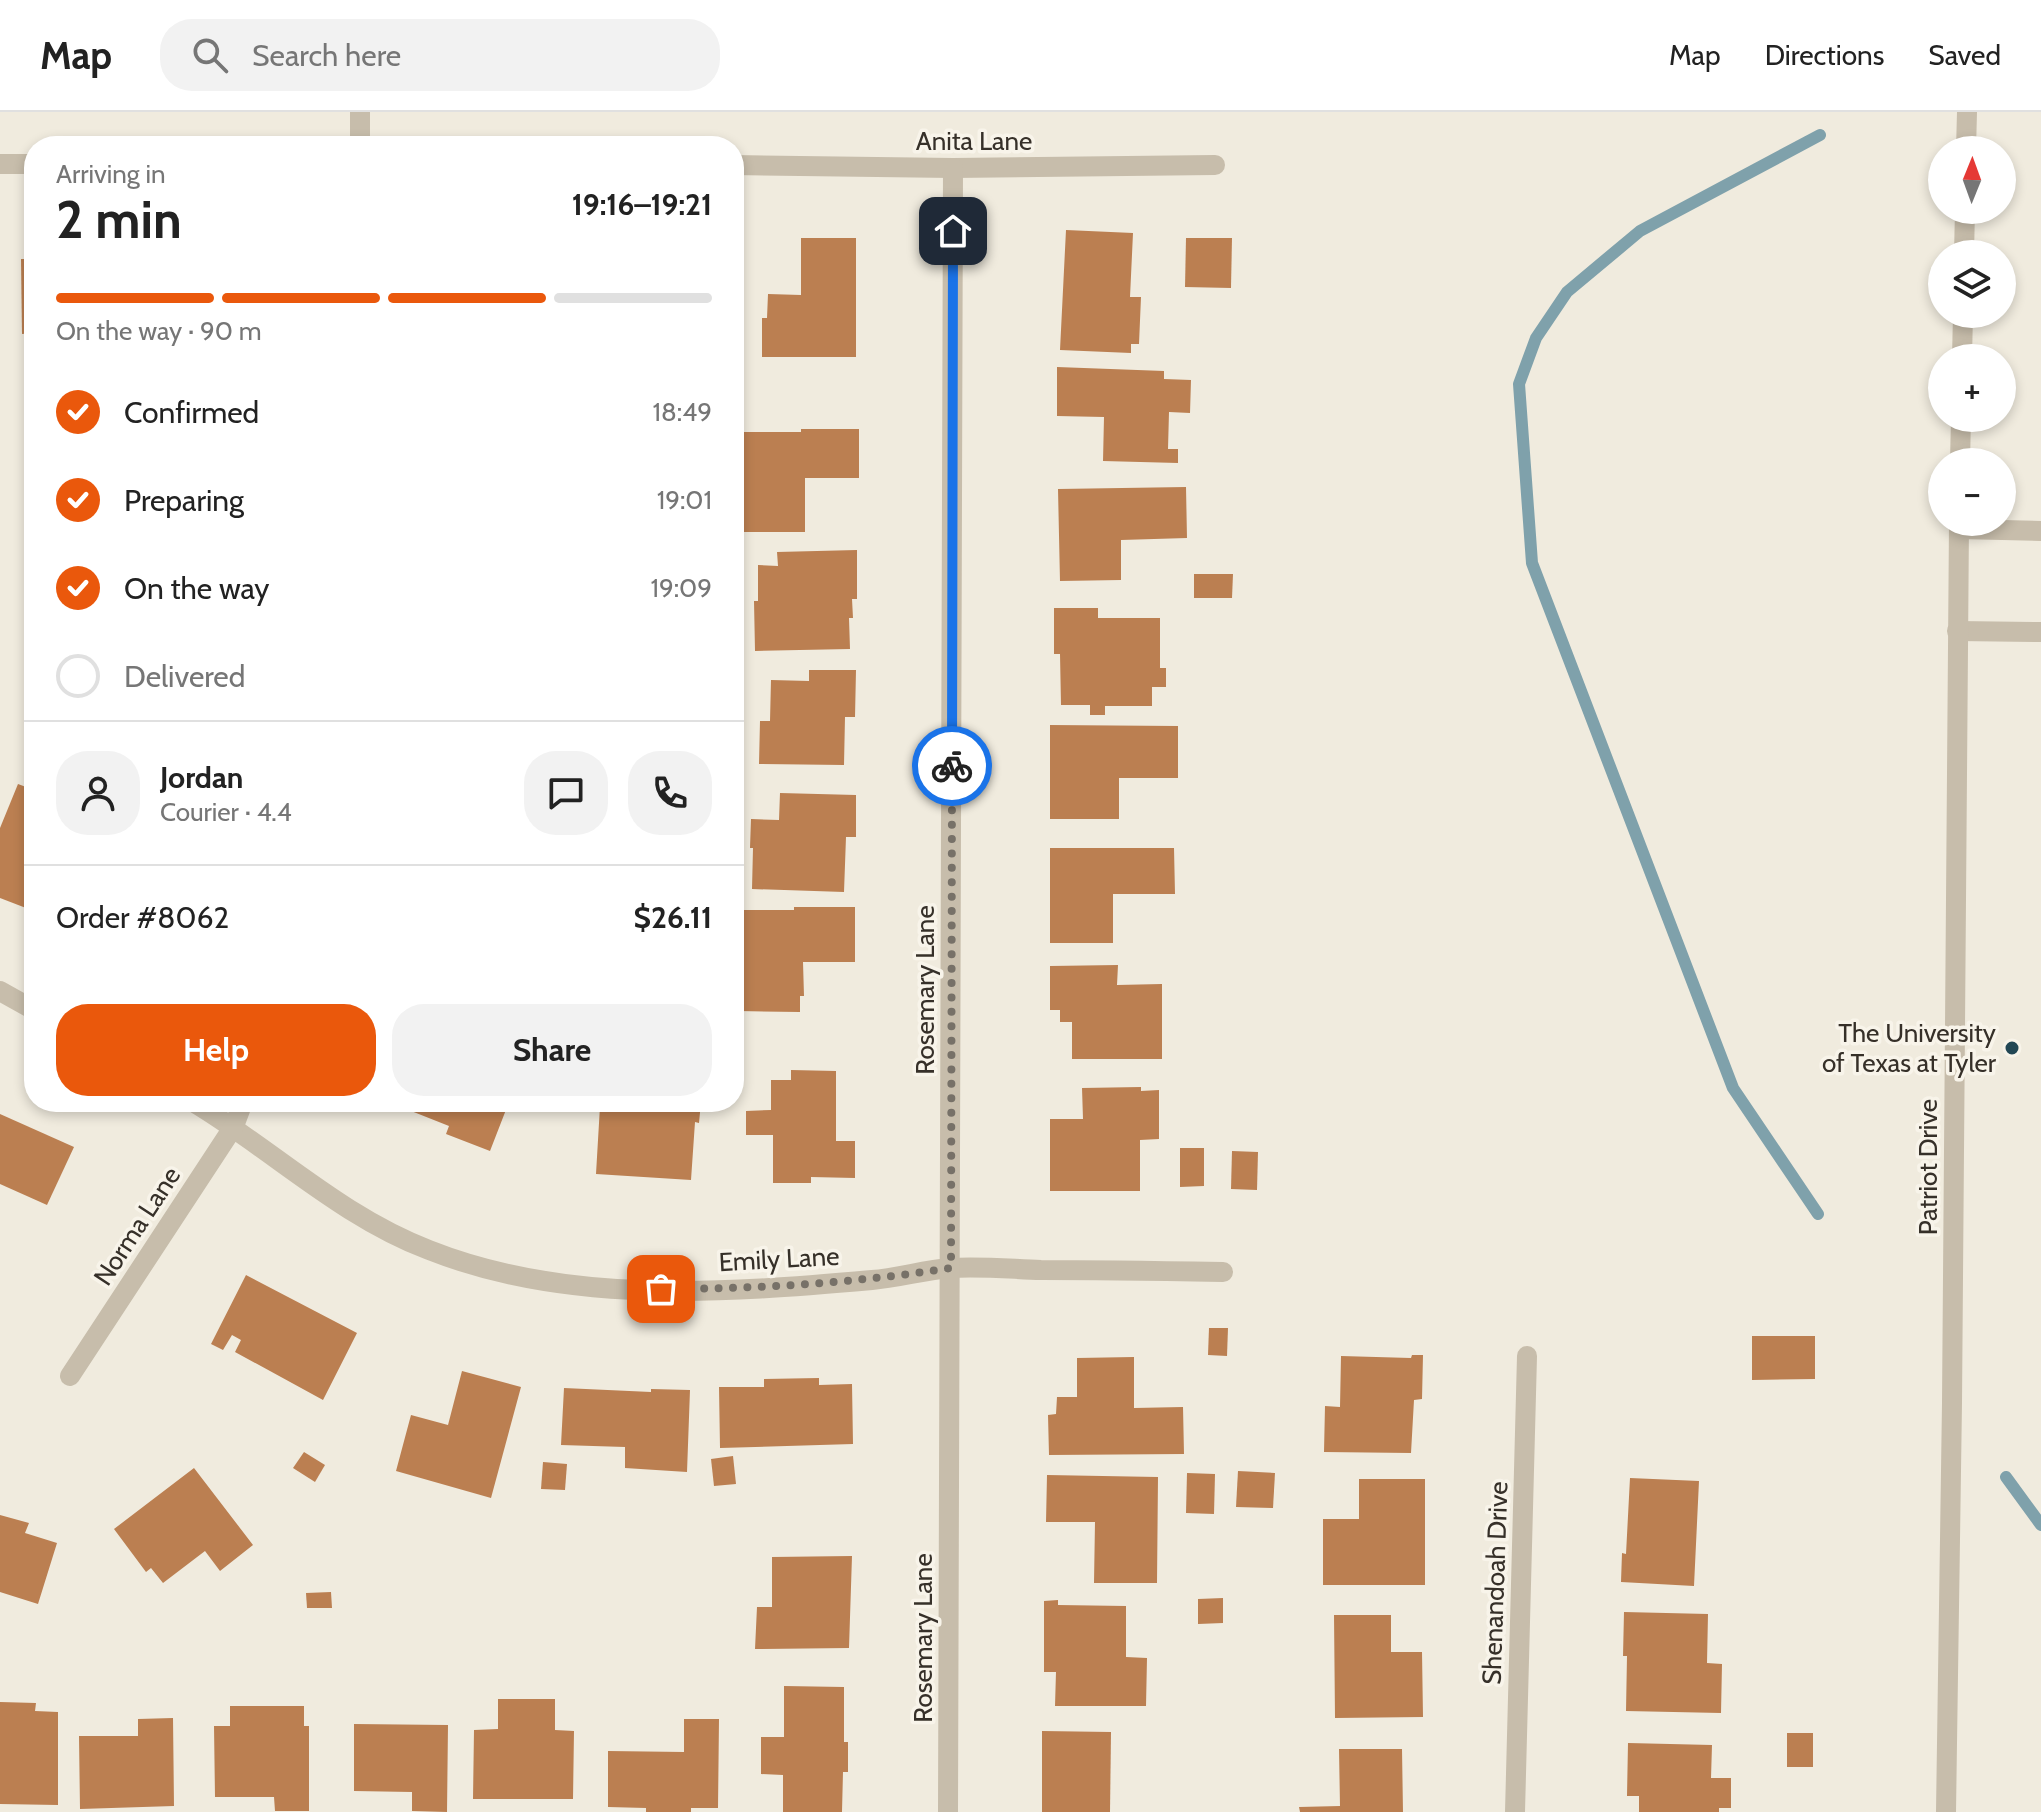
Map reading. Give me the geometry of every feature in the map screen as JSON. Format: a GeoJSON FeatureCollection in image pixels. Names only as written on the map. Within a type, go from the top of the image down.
{"type":"FeatureCollection","features":[{"type":"Feature","properties":{"kind":"street"},"geometry":{"type":"LineString","coordinates":[[360,112],[360,136]]}},
{"type":"Feature","properties":{"kind":"street"},"geometry":{"type":"LineString","coordinates":[[1966,136],[1967,112]]}},
{"type":"Feature","properties":{"kind":"street"},"geometry":{"type":"LineString","coordinates":[[0,164],[24,164]]}},
{"type":"Feature","properties":{"kind":"street","name":"Anita Lane"},"geometry":{"type":"LineString","coordinates":[[744,165],[953,168],[1215,165]]}},
{"type":"Feature","properties":{"kind":"street","name":"Rosemary Lane"},"geometry":{"type":"LineString","coordinates":[[948,1812],[953,168]]}},
{"type":"Feature","properties":{"kind":"street"},"geometry":{"type":"LineString","coordinates":[[2016,529],[2041,531]]}},
{"type":"Feature","properties":{"kind":"street","name":"Patriot Drive"},"geometry":{"type":"LineString","coordinates":[[1946,1812],[1953,1388],[1959,536]]}},
{"type":"Feature","properties":{"kind":"street"},"geometry":{"type":"LineString","coordinates":[[1957,631],[2041,632]]}},
{"type":"Feature","properties":{"kind":"street"},"geometry":{"type":"LineString","coordinates":[[0,991],[24,1004]]}},
{"type":"Feature","properties":{"kind":"street","name":"Emily Lane"},"geometry":{"type":"LineString","coordinates":[[210,1112],[356,1215],[427,1250],[501,1275],[604,1289],[717,1289],[875,1280],[951,1268],[1223,1272]]}},
{"type":"Feature","properties":{"kind":"street","name":"Norma Lane"},"geometry":{"type":"LineString","coordinates":[[70,1376],[234,1126],[239,1112]]}},
{"type":"Feature","properties":{"kind":"street","name":"Shenandoah Drive"},"geometry":{"type":"LineString","coordinates":[[1515,1812],[1527,1356]]}},
{"type":"Feature","properties":{"kind":"building"},"geometry":{"type":"Polygon","coordinates":[[[1066,230],[1133,233],[1130,297],[1141,297],[1139,344],[1131,344],[1131,353],[1060,350],[1066,230]]]}},
{"type":"Feature","properties":{"kind":"building"},"geometry":{"type":"Polygon","coordinates":[[[801,238],[856,238],[856,357],[762,357],[762,318],[767,318],[768,294],[801,295],[801,238]]]}},
{"type":"Feature","properties":{"kind":"building"},"geometry":{"type":"Polygon","coordinates":[[[1186,238],[1232,238],[1231,288],[1185,287],[1186,238]]]}},
{"type":"Feature","properties":{"kind":"building"},"geometry":{"type":"Polygon","coordinates":[[[21,259],[24,259],[24,334],[21,259]]]}},
{"type":"Feature","properties":{"kind":"building"},"geometry":{"type":"Polygon","coordinates":[[[1057,367],[1164,371],[1164,379],[1191,380],[1190,413],[1169,412],[1168,449],[1178,449],[1178,463],[1103,461],[1104,417],[1057,416],[1057,367]]]}},
{"type":"Feature","properties":{"kind":"building"},"geometry":{"type":"Polygon","coordinates":[[[801,429],[859,429],[859,478],[805,478],[805,532],[744,532],[744,432],[801,432],[801,429]]]}},
{"type":"Feature","properties":{"kind":"building"},"geometry":{"type":"Polygon","coordinates":[[[1186,487],[1187,538],[1121,540],[1121,580],[1060,581],[1058,489],[1186,487]]]}},
{"type":"Feature","properties":{"kind":"building"},"geometry":{"type":"Polygon","coordinates":[[[857,550],[857,599],[852,599],[853,618],[849,618],[850,649],[755,651],[754,601],[758,601],[758,565],[778,566],[777,552],[857,550]]]}},
{"type":"Feature","properties":{"kind":"building"},"geometry":{"type":"Polygon","coordinates":[[[1194,574],[1233,574],[1232,598],[1194,598],[1194,574]]]}},
{"type":"Feature","properties":{"kind":"building"},"geometry":{"type":"Polygon","coordinates":[[[1054,608],[1098,608],[1098,618],[1160,618],[1160,668],[1166,668],[1166,687],[1152,687],[1152,706],[1105,706],[1105,715],[1090,715],[1090,705],[1061,705],[1060,654],[1054,654],[1054,608]]]}},
{"type":"Feature","properties":{"kind":"building"},"geometry":{"type":"Polygon","coordinates":[[[809,670],[856,670],[855,717],[845,717],[844,765],[759,764],[760,721],[770,721],[771,680],[809,681],[809,670]]]}},
{"type":"Feature","properties":{"kind":"building"},"geometry":{"type":"Polygon","coordinates":[[[1050,725],[1178,726],[1178,778],[1119,778],[1119,819],[1050,819],[1050,725]]]}},
{"type":"Feature","properties":{"kind":"building"},"geometry":{"type":"Polygon","coordinates":[[[18,784],[24,786],[24,907],[0,898],[0,828],[18,784]]]}},
{"type":"Feature","properties":{"kind":"building"},"geometry":{"type":"Polygon","coordinates":[[[780,793],[856,795],[856,837],[846,837],[844,892],[752,889],[751,819],[779,820],[780,793]]]}},
{"type":"Feature","properties":{"kind":"building"},"geometry":{"type":"Polygon","coordinates":[[[1050,848],[1174,848],[1175,894],[1113,894],[1113,943],[1050,943],[1050,848]]]}},
{"type":"Feature","properties":{"kind":"building"},"geometry":{"type":"Polygon","coordinates":[[[794,907],[855,907],[855,962],[803,962],[804,996],[800,996],[800,1012],[744,1011],[744,910],[794,910],[794,907]]]}},
{"type":"Feature","properties":{"kind":"building"},"geometry":{"type":"Polygon","coordinates":[[[1118,965],[1117,985],[1162,984],[1162,1059],[1072,1059],[1072,1022],[1060,1022],[1060,1010],[1050,1010],[1050,966],[1118,965]]]}},
{"type":"Feature","properties":{"kind":"building"},"geometry":{"type":"Polygon","coordinates":[[[791,1070],[836,1071],[836,1141],[855,1141],[855,1178],[811,1177],[811,1183],[773,1183],[773,1135],[746,1135],[746,1111],[771,1110],[771,1080],[791,1080],[791,1070]]]}},
{"type":"Feature","properties":{"kind":"building"},"geometry":{"type":"Polygon","coordinates":[[[1141,1087],[1141,1091],[1159,1090],[1159,1139],[1140,1140],[1140,1191],[1050,1191],[1050,1119],[1083,1119],[1082,1088],[1141,1087]]]}},
{"type":"Feature","properties":{"kind":"building"},"geometry":{"type":"Polygon","coordinates":[[[414,1112],[505,1112],[490,1151],[446,1134],[449,1126],[414,1112]]]}},
{"type":"Feature","properties":{"kind":"building"},"geometry":{"type":"Polygon","coordinates":[[[600,1112],[700,1112],[699,1123],[695,1122],[691,1180],[596,1174],[600,1112]]]}},
{"type":"Feature","properties":{"kind":"building"},"geometry":{"type":"Polygon","coordinates":[[[0,1114],[74,1147],[47,1205],[0,1184],[0,1114]]]}},
{"type":"Feature","properties":{"kind":"building"},"geometry":{"type":"Polygon","coordinates":[[[1180,1148],[1204,1148],[1204,1186],[1180,1187],[1180,1148]]]}},
{"type":"Feature","properties":{"kind":"building"},"geometry":{"type":"Polygon","coordinates":[[[1232,1151],[1258,1152],[1257,1190],[1231,1189],[1232,1151]]]}},
{"type":"Feature","properties":{"kind":"building"},"geometry":{"type":"Polygon","coordinates":[[[246,1275],[357,1333],[323,1400],[235,1352],[241,1340],[232,1335],[223,1350],[211,1344],[246,1275]]]}},
{"type":"Feature","properties":{"kind":"building"},"geometry":{"type":"Polygon","coordinates":[[[1209,1328],[1228,1328],[1227,1356],[1208,1355],[1209,1328]]]}},
{"type":"Feature","properties":{"kind":"building"},"geometry":{"type":"Polygon","coordinates":[[[1752,1336],[1815,1336],[1815,1379],[1752,1380],[1752,1336]]]}},
{"type":"Feature","properties":{"kind":"building"},"geometry":{"type":"Polygon","coordinates":[[[1412,1355],[1423,1355],[1422,1399],[1414,1400],[1411,1453],[1324,1452],[1325,1406],[1340,1407],[1341,1356],[1411,1358],[1412,1355]]]}},
{"type":"Feature","properties":{"kind":"building"},"geometry":{"type":"Polygon","coordinates":[[[1134,1357],[1134,1408],[1183,1407],[1184,1454],[1049,1455],[1048,1415],[1056,1414],[1057,1397],[1077,1397],[1077,1358],[1134,1357]]]}},
{"type":"Feature","properties":{"kind":"building"},"geometry":{"type":"Polygon","coordinates":[[[462,1371],[521,1387],[491,1498],[396,1471],[411,1415],[448,1425],[462,1371]]]}},
{"type":"Feature","properties":{"kind":"building"},"geometry":{"type":"Polygon","coordinates":[[[819,1378],[819,1385],[852,1384],[853,1444],[720,1448],[719,1387],[764,1387],[764,1379],[819,1378]]]}},
{"type":"Feature","properties":{"kind":"building"},"geometry":{"type":"Polygon","coordinates":[[[564,1388],[651,1392],[651,1389],[690,1390],[687,1472],[625,1468],[625,1447],[561,1445],[564,1388]]]}},
{"type":"Feature","properties":{"kind":"building"},"geometry":{"type":"Polygon","coordinates":[[[304,1452],[325,1465],[315,1482],[293,1468],[304,1452]]]}},
{"type":"Feature","properties":{"kind":"building"},"geometry":{"type":"Polygon","coordinates":[[[733,1456],[736,1484],[714,1486],[711,1459],[733,1456]]]}},
{"type":"Feature","properties":{"kind":"building"},"geometry":{"type":"Polygon","coordinates":[[[543,1462],[567,1464],[565,1490],[541,1489],[543,1462]]]}},
{"type":"Feature","properties":{"kind":"building"},"geometry":{"type":"Polygon","coordinates":[[[194,1468],[253,1545],[220,1571],[205,1551],[163,1583],[151,1568],[146,1572],[114,1529],[194,1468]]]}},
{"type":"Feature","properties":{"kind":"building"},"geometry":{"type":"Polygon","coordinates":[[[1238,1471],[1275,1473],[1273,1508],[1236,1507],[1238,1471]]]}},
{"type":"Feature","properties":{"kind":"building"},"geometry":{"type":"Polygon","coordinates":[[[1187,1473],[1215,1474],[1214,1514],[1186,1513],[1187,1473]]]}},
{"type":"Feature","properties":{"kind":"building"},"geometry":{"type":"Polygon","coordinates":[[[1047,1475],[1158,1477],[1157,1583],[1094,1583],[1095,1522],[1046,1522],[1047,1475]]]}},
{"type":"Feature","properties":{"kind":"building"},"geometry":{"type":"Polygon","coordinates":[[[1630,1478],[1699,1481],[1694,1586],[1621,1582],[1622,1553],[1626,1554],[1630,1478]]]}},
{"type":"Feature","properties":{"kind":"building"},"geometry":{"type":"Polygon","coordinates":[[[1359,1479],[1425,1479],[1425,1585],[1323,1585],[1323,1519],[1359,1519],[1359,1479]]]}},
{"type":"Feature","properties":{"kind":"building"},"geometry":{"type":"Polygon","coordinates":[[[0,1515],[29,1523],[25,1533],[57,1543],[38,1604],[0,1592],[0,1515]]]}},
{"type":"Feature","properties":{"kind":"building"},"geometry":{"type":"Polygon","coordinates":[[[852,1556],[849,1648],[755,1649],[757,1607],[772,1607],[772,1557],[852,1556]]]}},
{"type":"Feature","properties":{"kind":"building"},"geometry":{"type":"Polygon","coordinates":[[[331,1592],[332,1608],[307,1608],[306,1593],[331,1592]]]}},
{"type":"Feature","properties":{"kind":"building"},"geometry":{"type":"Polygon","coordinates":[[[1223,1598],[1223,1623],[1198,1624],[1198,1599],[1223,1598]]]}},
{"type":"Feature","properties":{"kind":"building"},"geometry":{"type":"Polygon","coordinates":[[[1058,1600],[1058,1605],[1126,1606],[1126,1657],[1147,1658],[1146,1706],[1055,1706],[1056,1672],[1044,1672],[1044,1601],[1058,1600]]]}},
{"type":"Feature","properties":{"kind":"building"},"geometry":{"type":"Polygon","coordinates":[[[1624,1612],[1708,1614],[1707,1663],[1722,1664],[1721,1713],[1626,1711],[1624,1612]]]}},
{"type":"Feature","properties":{"kind":"building"},"geometry":{"type":"Polygon","coordinates":[[[1334,1615],[1391,1615],[1391,1652],[1422,1652],[1423,1717],[1335,1718],[1334,1615]]]}},
{"type":"Feature","properties":{"kind":"building"},"geometry":{"type":"Polygon","coordinates":[[[784,1686],[844,1687],[844,1742],[848,1742],[848,1772],[843,1772],[842,1812],[783,1812],[783,1775],[761,1774],[761,1737],[784,1737],[784,1686]]]}},
{"type":"Feature","properties":{"kind":"building"},"geometry":{"type":"Polygon","coordinates":[[[498,1699],[555,1699],[555,1730],[574,1731],[573,1799],[473,1799],[474,1730],[498,1729],[498,1699]]]}},
{"type":"Feature","properties":{"kind":"building"},"geometry":{"type":"Polygon","coordinates":[[[0,1702],[36,1703],[35,1711],[58,1712],[58,1805],[0,1804],[0,1702]]]}},
{"type":"Feature","properties":{"kind":"building"},"geometry":{"type":"Polygon","coordinates":[[[230,1706],[304,1706],[304,1726],[309,1726],[309,1811],[275,1811],[274,1797],[215,1797],[214,1726],[230,1726],[230,1706]]]}},
{"type":"Feature","properties":{"kind":"building"},"geometry":{"type":"Polygon","coordinates":[[[173,1718],[174,1806],[80,1809],[79,1736],[138,1736],[138,1719],[173,1718]]]}},
{"type":"Feature","properties":{"kind":"building"},"geometry":{"type":"Polygon","coordinates":[[[684,1719],[719,1719],[718,1808],[691,1808],[691,1812],[646,1812],[646,1808],[608,1807],[608,1751],[684,1752],[684,1719]]]}},
{"type":"Feature","properties":{"kind":"building"},"geometry":{"type":"Polygon","coordinates":[[[354,1724],[448,1725],[447,1812],[412,1811],[412,1792],[354,1791],[354,1724]]]}},
{"type":"Feature","properties":{"kind":"building"},"geometry":{"type":"Polygon","coordinates":[[[1042,1731],[1111,1732],[1110,1812],[1042,1812],[1042,1731]]]}},
{"type":"Feature","properties":{"kind":"building"},"geometry":{"type":"Polygon","coordinates":[[[1787,1733],[1813,1733],[1813,1767],[1787,1767],[1787,1733]]]}},
{"type":"Feature","properties":{"kind":"building"},"geometry":{"type":"Polygon","coordinates":[[[1628,1743],[1712,1745],[1711,1778],[1731,1778],[1731,1808],[1719,1808],[1719,1812],[1639,1812],[1639,1796],[1627,1796],[1628,1743]]]}},
{"type":"Feature","properties":{"kind":"building"},"geometry":{"type":"Polygon","coordinates":[[[1339,1749],[1402,1749],[1403,1812],[1300,1812],[1299,1807],[1340,1806],[1339,1749]]]}},
{"type":"Feature","properties":{"kind":"waterway"},"geometry":{"type":"LineString","coordinates":[[1818,1214],[1733,1088],[1532,563],[1519,384],[1536,338],[1567,292],[1640,231],[1820,135]]}},
{"type":"Feature","properties":{"kind":"waterway"},"geometry":{"type":"LineString","coordinates":[[2006,1477],[2041,1525]]}},
{"type":"Feature","properties":{"kind":"way so far"},"geometry":{"type":"LineString","coordinates":[[661,1289],[875,1280],[951,1268],[952,766]]}},
{"type":"Feature","properties":{"kind":"place","name":"The University of Texas at Tyler"},"geometry":{"type":"Point","coordinates":[2012,1048]}},
{"type":"Feature","properties":{"kind":"route"},"geometry":{"type":"LineString","coordinates":[[952,766],[953,231]]}}]}
